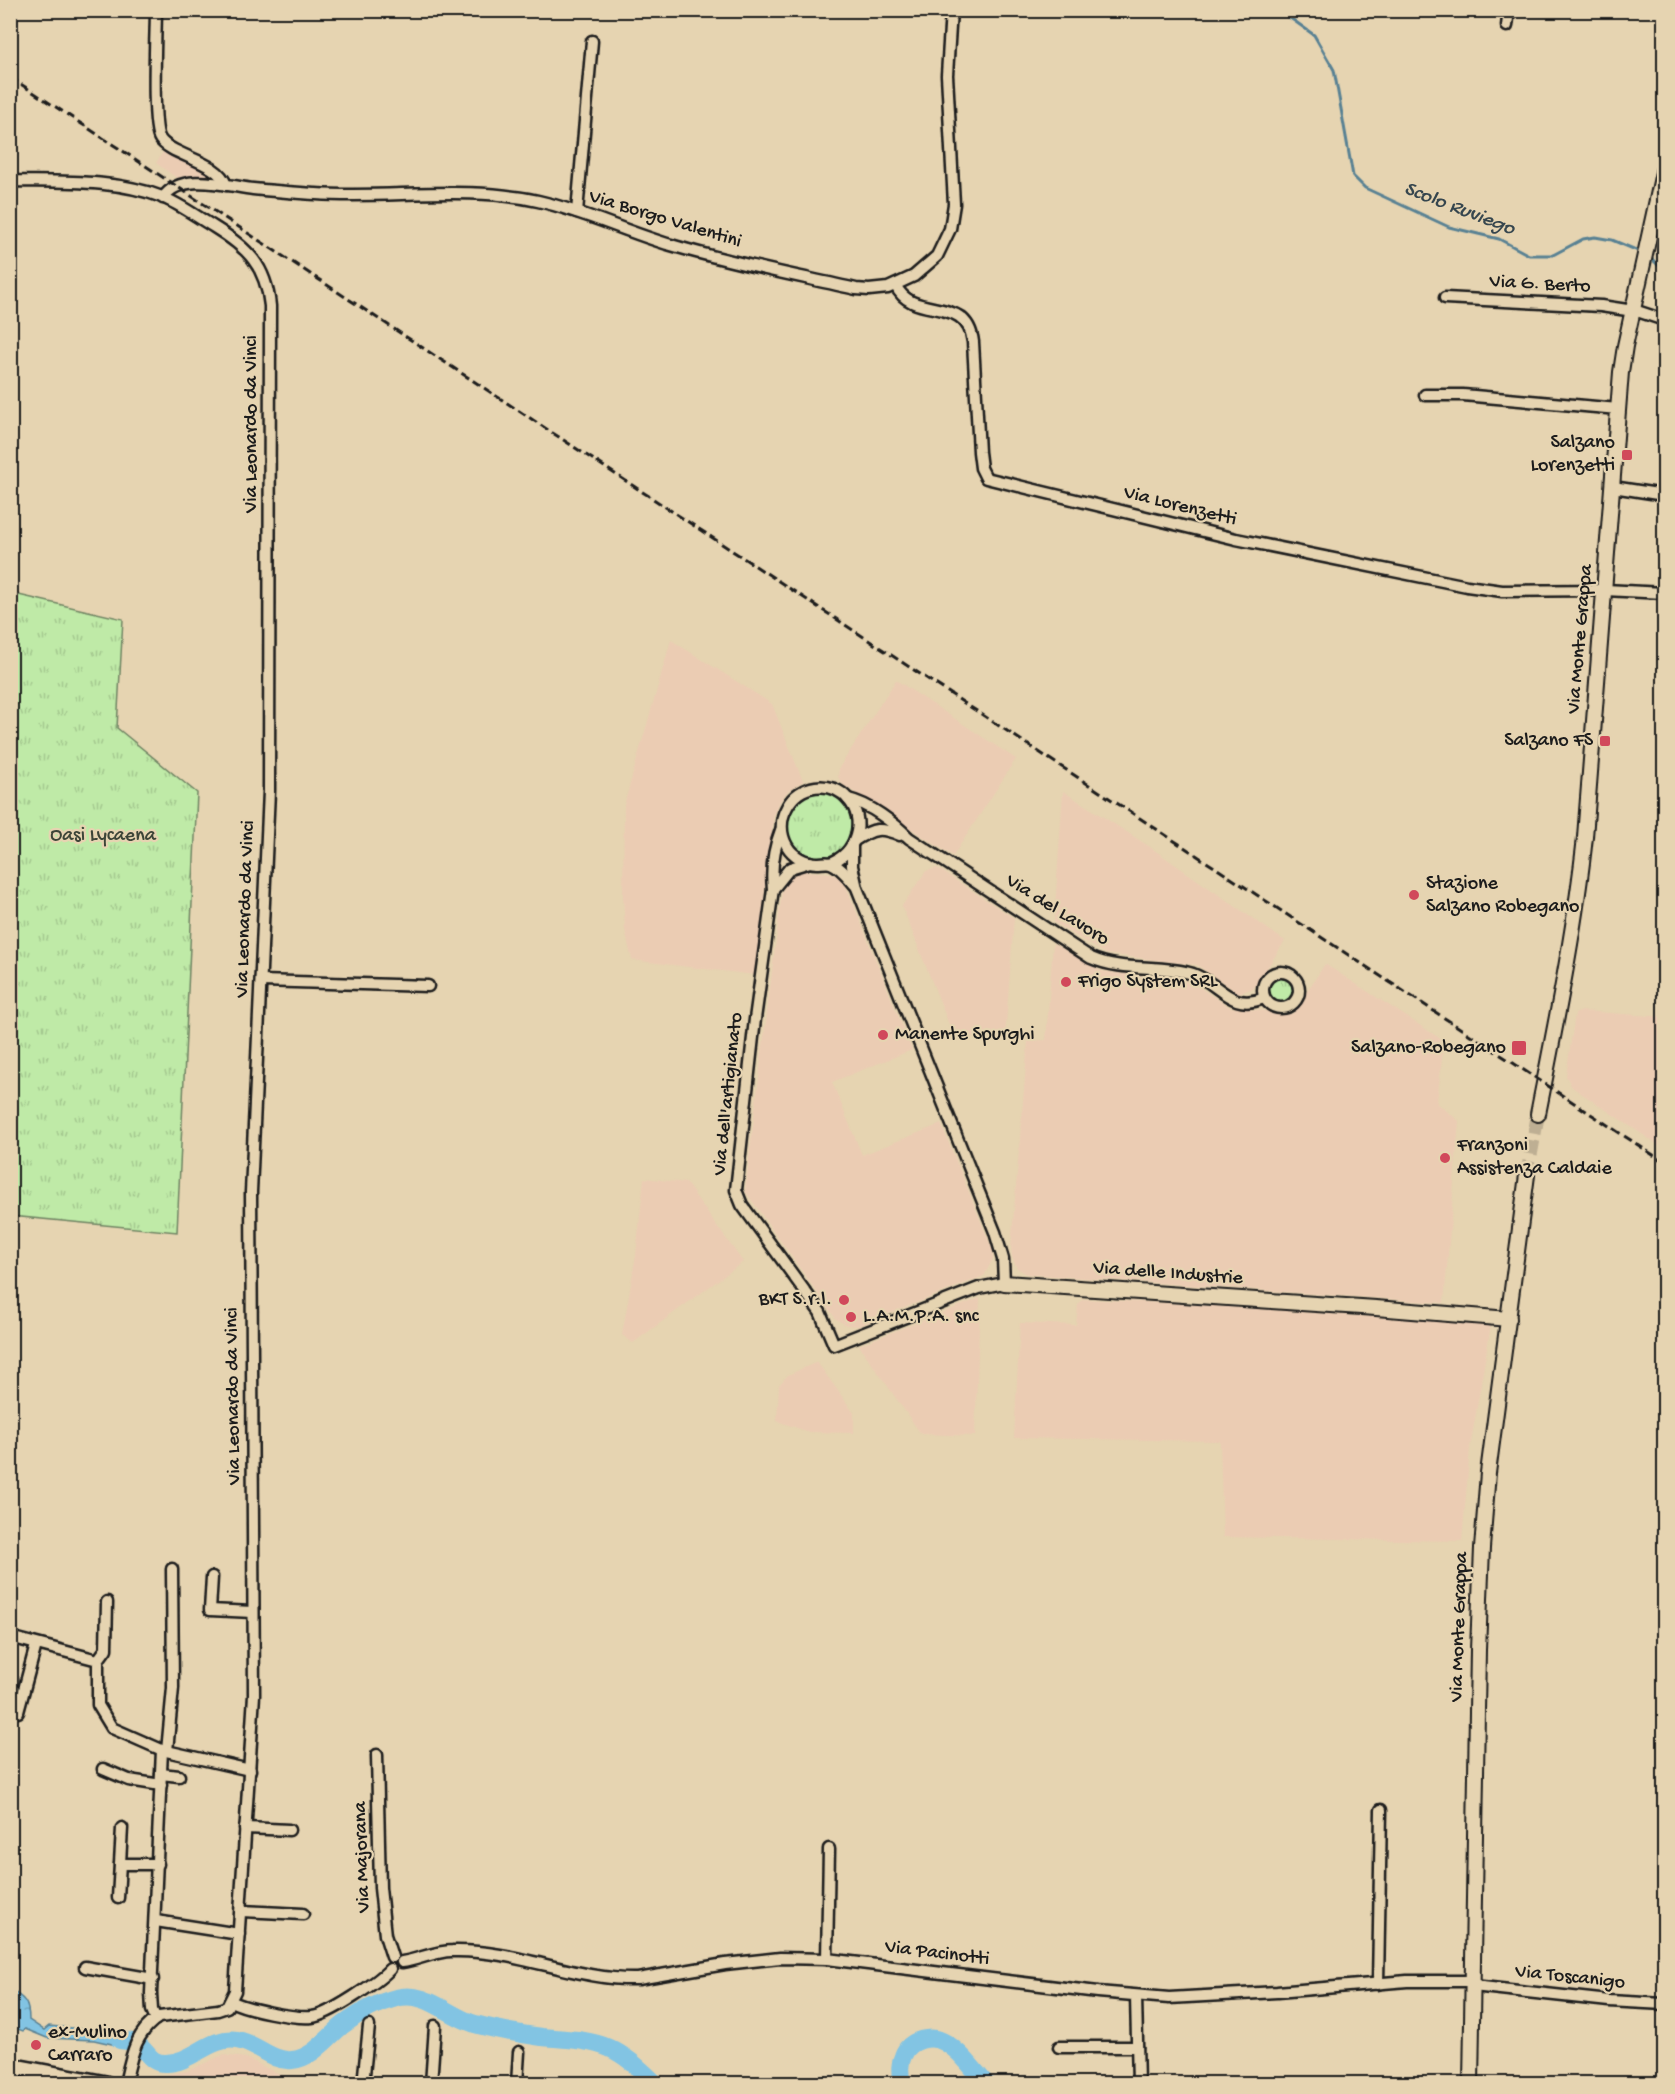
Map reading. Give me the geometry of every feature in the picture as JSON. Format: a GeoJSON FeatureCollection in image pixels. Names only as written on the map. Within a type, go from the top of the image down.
{"type":"FeatureCollection","features":[{"type":"Feature","properties":{"kind":"main road"},"geometry":{"type":"LineString","coordinates":[[10,2066],[79,2082],[106,2084]]}},
{"type":"Feature","properties":{"kind":"street"},"geometry":{"type":"LineString","coordinates":[[156,10],[155,111],[157,134],[165,144],[217,172],[225,179],[226,184]]}},
{"type":"Feature","properties":{"kind":"street","name":"Via Borgo Valentini"},"geometry":{"type":"LineString","coordinates":[[164,198],[169,190],[182,184],[204,183],[322,195],[504,196],[538,201],[577,212],[654,240],[691,250],[834,284],[869,290],[896,286],[914,276],[937,256],[945,244],[953,219],[954,184],[947,75],[951,10]]}},
{"type":"Feature","properties":{"kind":"street"},"geometry":{"type":"LineString","coordinates":[[1507,26],[1509,10]]}},
{"type":"Feature","properties":{"kind":"street"},"geometry":{"type":"LineString","coordinates":[[577,212],[592,41]]}},
{"type":"Feature","properties":{"kind":"street","name":"Via Monte Grappa"},"geometry":{"type":"LineString","coordinates":[[1538,1114],[1580,888],[1625,346],[1665,168]]}},
{"type":"Feature","properties":{"kind":"street","name":"Via Leonardo da Vinci"},"geometry":{"type":"LineString","coordinates":[[10,182],[103,185],[131,189],[164,198],[219,230],[245,250],[262,272],[268,291],[271,540],[269,769],[251,1203],[254,1695],[235,1991],[231,2001]]}},
{"type":"Feature","properties":{"kind":"street","name":"Via Lorenzetti"},"geometry":{"type":"LineString","coordinates":[[896,286],[899,292],[917,304],[959,315],[970,329],[973,342],[979,452],[981,468],[987,478],[1236,539],[1467,586],[1502,591],[1605,590]]}},
{"type":"Feature","properties":{"kind":"street","name":"Via G. Berto"},"geometry":{"type":"LineString","coordinates":[[1444,298],[1601,306],[1633,311],[1665,320]]}},
{"type":"Feature","properties":{"kind":"street"},"geometry":{"type":"LineString","coordinates":[[1425,395],[1463,395],[1618,409]]}},
{"type":"Feature","properties":{"kind":"street"},"geometry":{"type":"LineString","coordinates":[[1613,487],[1665,495]]}},
{"type":"Feature","properties":{"kind":"street"},"geometry":{"type":"LineString","coordinates":[[1605,590],[1665,593]]}},
{"type":"Feature","properties":{"kind":"street","name":"Via dell'artigianato"},"geometry":{"type":"LineString","coordinates":[[834,1346],[820,1312],[742,1205],[736,1190],[755,1019],[773,889],[772,875],[777,840],[785,809],[792,799],[807,788],[815,786],[832,788],[848,799]]}},
{"type":"Feature","properties":{"kind":"street"},"geometry":{"type":"LineString","coordinates":[[848,799],[858,820],[852,866],[857,888],[995,1232],[1003,1259],[1004,1283]]}},
{"type":"Feature","properties":{"kind":"street","name":"Via del Lavoro"},"geometry":{"type":"LineString","coordinates":[[848,799],[858,801],[899,828],[909,838],[1091,958],[1110,964],[1192,974],[1223,994],[1239,1001],[1264,998]]}},
{"type":"Feature","properties":{"kind":"street","name":"Via del Lavoro"},"geometry":{"type":"LineString","coordinates":[[854,843],[876,829],[886,829],[909,838]]}},
{"type":"Feature","properties":{"kind":"street"},"geometry":{"type":"LineString","coordinates":[[781,830],[789,849],[796,856],[810,862]]}},
{"type":"Feature","properties":{"kind":"street"},"geometry":{"type":"LineString","coordinates":[[773,889],[790,868],[810,862],[830,863],[842,858],[854,843]]}},
{"type":"Feature","properties":{"kind":"street"},"geometry":{"type":"LineString","coordinates":[[830,863],[845,873],[857,888]]}},
{"type":"Feature","properties":{"kind":"street"},"geometry":{"type":"LineString","coordinates":[[261,981],[428,986]]}},
{"type":"Feature","properties":{"kind":"street","name":"Via Monte Grappa"},"geometry":{"type":"LineString","coordinates":[[1471,2084],[1479,1591],[1488,1477],[1527,1175]]}},
{"type":"Feature","properties":{"kind":"street","name":"Via delle Industrie"},"geometry":{"type":"LineString","coordinates":[[834,1346],[979,1288],[1004,1283],[1343,1305],[1509,1319]]}},
{"type":"Feature","properties":{"kind":"street"},"geometry":{"type":"LineString","coordinates":[[156,2019],[151,2002],[161,1779],[173,1688],[172,1569]]}},
{"type":"Feature","properties":{"kind":"street"},"geometry":{"type":"LineString","coordinates":[[212,1577],[210,1610],[253,1612]]}},
{"type":"Feature","properties":{"kind":"street"},"geometry":{"type":"LineString","coordinates":[[107,1602],[106,1649],[98,1660],[98,1705],[112,1728],[165,1750],[250,1770]]}},
{"type":"Feature","properties":{"kind":"street"},"geometry":{"type":"LineString","coordinates":[[10,1638],[98,1660]]}},
{"type":"Feature","properties":{"kind":"street"},"geometry":{"type":"LineString","coordinates":[[18,1712],[36,1645]]}},
{"type":"Feature","properties":{"kind":"street","name":"Via Majorana"},"geometry":{"type":"LineString","coordinates":[[377,1755],[382,1911],[385,1935],[395,1963]]}},
{"type":"Feature","properties":{"kind":"street"},"geometry":{"type":"LineString","coordinates":[[103,1769],[129,1780],[179,1776]]}},
{"type":"Feature","properties":{"kind":"street"},"geometry":{"type":"LineString","coordinates":[[1378,1984],[1382,1810]]}},
{"type":"Feature","properties":{"kind":"street"},"geometry":{"type":"LineString","coordinates":[[118,1898],[122,1828]]}},
{"type":"Feature","properties":{"kind":"street"},"geometry":{"type":"LineString","coordinates":[[245,1828],[289,1830]]}},
{"type":"Feature","properties":{"kind":"street"},"geometry":{"type":"LineString","coordinates":[[828,1959],[829,1849]]}},
{"type":"Feature","properties":{"kind":"street"},"geometry":{"type":"LineString","coordinates":[[120,1864],[158,1864]]}},
{"type":"Feature","properties":{"kind":"street"},"geometry":{"type":"LineString","coordinates":[[240,1911],[303,1914]]}},
{"type":"Feature","properties":{"kind":"street"},"geometry":{"type":"LineString","coordinates":[[156,1921],[239,1934]]}},
{"type":"Feature","properties":{"kind":"street","name":"Via Pacinotti"},"geometry":{"type":"LineString","coordinates":[[231,2001],[246,2008],[313,2017],[324,2014],[376,1982],[395,1963],[449,1951],[494,1954],[625,1980],[758,1960],[828,1959],[1169,1998],[1407,1981],[1473,1984]]}},
{"type":"Feature","properties":{"kind":"street"},"geometry":{"type":"LineString","coordinates":[[85,1967],[153,1978]]}},
{"type":"Feature","properties":{"kind":"street","name":"Via Toscanigo"},"geometry":{"type":"LineString","coordinates":[[1473,1984],[1609,2001],[1665,2004]]}},
{"type":"Feature","properties":{"kind":"street"},"geometry":{"type":"LineString","coordinates":[[1136,1996],[1138,2084]]}},
{"type":"Feature","properties":{"kind":"street"},"geometry":{"type":"LineString","coordinates":[[125,2084],[141,2033],[156,2019],[207,2013],[227,2007],[231,2001]]}},
{"type":"Feature","properties":{"kind":"street"},"geometry":{"type":"LineString","coordinates":[[363,2084],[369,2026]]}},
{"type":"Feature","properties":{"kind":"street"},"geometry":{"type":"LineString","coordinates":[[431,2084],[435,2026]]}},
{"type":"Feature","properties":{"kind":"street"},"geometry":{"type":"LineString","coordinates":[[1059,2047],[1137,2047]]}},
{"type":"Feature","properties":{"kind":"street"},"geometry":{"type":"LineString","coordinates":[[517,2084],[519,2052]]}},
{"type":"Feature","properties":{"kind":"shaded area"},"geometry":{"type":"Polygon","coordinates":[[[164,150],[173,152],[212,172],[212,176],[178,179],[156,163],[164,150]]]}},
{"type":"Feature","properties":{"kind":"shaded area"},"geometry":{"type":"Polygon","coordinates":[[[671,640],[772,704],[803,781],[787,792],[774,814],[755,975],[632,960],[625,930],[623,896],[624,805],[671,640]]]}},
{"type":"Feature","properties":{"kind":"shaded area"},"geometry":{"type":"Polygon","coordinates":[[[896,680],[1016,759],[953,856],[843,785],[838,777],[839,768],[896,680]]]}},
{"type":"Feature","properties":{"kind":"shaded area"},"geometry":{"type":"Polygon","coordinates":[[[1063,791],[1150,847],[1285,941],[1254,988],[1238,993],[1197,965],[1106,954],[1054,923],[1063,791]]]}},
{"type":"Feature","properties":{"kind":"shaded area"},"geometry":{"type":"Polygon","coordinates":[[[937,868],[1014,918],[1005,1038],[954,1037],[902,906],[926,871],[937,868]]]}},
{"type":"Feature","properties":{"kind":"shaded area"},"geometry":{"type":"Polygon","coordinates":[[[804,871],[831,873],[844,881],[912,1050],[832,1082],[862,1155],[941,1124],[993,1251],[993,1259],[984,1276],[859,1326],[846,1325],[836,1319],[745,1191],[782,891],[789,877],[804,871]]]}},
{"type":"Feature","properties":{"kind":"shaded area"},"geometry":{"type":"Polygon","coordinates":[[[1053,943],[1101,971],[1186,981],[1230,1007],[1292,1014],[1325,964],[1444,1041],[1437,1103],[1459,1121],[1444,1303],[1026,1274],[1017,1268],[1011,1247],[1028,1041],[1046,1040],[1053,943]]]}},
{"type":"Feature","properties":{"kind":"shaded area"},"geometry":{"type":"Polygon","coordinates":[[[1582,1011],[1664,1017],[1664,1149],[1572,1087],[1566,1076],[1575,1014],[1582,1011]]]}},
{"type":"Feature","properties":{"kind":"shaded area"},"geometry":{"type":"Polygon","coordinates":[[[644,1178],[686,1183],[743,1262],[633,1343],[622,1335],[636,1255],[644,1178]]]}},
{"type":"Feature","properties":{"kind":"shaded area"},"geometry":{"type":"Polygon","coordinates":[[[980,1298],[975,1436],[921,1434],[859,1345],[980,1298]]]}},
{"type":"Feature","properties":{"kind":"shaded area"},"geometry":{"type":"Polygon","coordinates":[[[1083,1299],[1491,1325],[1470,1448],[1462,1541],[1223,1537],[1220,1441],[1014,1438],[1020,1323],[1076,1325],[1078,1305],[1083,1299]]]}},
{"type":"Feature","properties":{"kind":"shaded area"},"geometry":{"type":"Polygon","coordinates":[[[817,1362],[854,1413],[854,1433],[809,1432],[777,1421],[779,1385],[788,1375],[817,1362]]]}},
{"type":"Feature","properties":{"kind":"shaded area"},"geometry":{"type":"Polygon","coordinates":[[[223,2055],[246,2058],[297,2083],[166,2083],[168,2074],[187,2071],[223,2055]]]}},
{"type":"Feature","properties":{"kind":"green space","name":"Oasi Lycaena"},"geometry":{"type":"Polygon","coordinates":[[[10,593],[123,619],[117,728],[197,793],[177,1232],[11,1216],[10,593]]]}},
{"type":"Feature","properties":{"kind":"green space"},"geometry":{"type":"Polygon","coordinates":[[[819,793],[831,796],[842,803],[849,814],[852,826],[849,838],[842,849],[831,856],[819,859],[807,856],[796,849],[789,838],[786,826],[789,814],[796,803],[807,796],[819,793]]]}},
{"type":"Feature","properties":{"kind":"green space"},"geometry":{"type":"Polygon","coordinates":[[[1281,977],[1291,980],[1294,990],[1291,1000],[1281,1003],[1271,1000],[1268,990],[1271,980],[1281,977]]]}},
{"type":"Feature","properties":{"kind":"water"},"geometry":{"type":"Polygon","coordinates":[[[10,1990],[25,2002],[29,2020],[44,2030],[49,2026],[120,2032],[133,2035],[130,2048],[94,2040],[47,2038],[25,2029],[23,2031],[12,2027],[10,1990]]]}},
{"type":"Feature","properties":{"kind":"waterway","name":"Scolo Ruviego"},"geometry":{"type":"LineString","coordinates":[[1279,10],[1314,35],[1334,70],[1353,176],[1365,188],[1449,227],[1499,239],[1529,255],[1553,255],[1583,239],[1595,237],[1612,240],[1643,253]]}},
{"type":"Feature","properties":{"kind":"waterway","name":"Scolo Ruviego"},"geometry":{"type":"LineString","coordinates":[[1649,256],[1664,271]]}},
{"type":"Feature","properties":{"kind":"waterway"},"geometry":{"type":"LineString","coordinates":[[120,2040],[137,2044],[153,2059],[161,2063],[184,2059],[218,2042],[227,2040],[244,2042],[277,2058],[292,2060],[313,2051],[355,2016],[389,2000],[407,1996],[437,2005],[475,2024],[525,2035],[601,2045],[628,2059],[656,2084]]}},
{"type":"Feature","properties":{"kind":"waterway"},"geometry":{"type":"LineString","coordinates":[[902,2084],[900,2066],[906,2050],[916,2042],[928,2039],[940,2040],[952,2047],[986,2084]]}},
{"type":"Feature","properties":{"kind":"tunnel"},"geometry":{"type":"LineString","coordinates":[[1527,1175],[1538,1114]]}},
{"type":"Feature","properties":{"kind":"railway"},"geometry":{"type":"LineString","coordinates":[[10,77],[1664,1162]]}},
{"type":"Feature","properties":{"kind":"place","name":"Salzano Lorenzetti"},"geometry":{"type":"Point","coordinates":[1627,455]}},
{"type":"Feature","properties":{"kind":"place","name":"Salzano FS"},"geometry":{"type":"Point","coordinates":[1605,741]}},
{"type":"Feature","properties":{"kind":"place","name":"Stazione Salzano Robegano"},"geometry":{"type":"Point","coordinates":[1414,895]}},
{"type":"Feature","properties":{"kind":"place","name":"Frigo System SRL"},"geometry":{"type":"Point","coordinates":[1066,982]}},
{"type":"Feature","properties":{"kind":"place","name":"Manente Spurghi"},"geometry":{"type":"Point","coordinates":[883,1035]}},
{"type":"Feature","properties":{"kind":"place","name":"Salzano-Robegano"},"geometry":{"type":"Point","coordinates":[1519,1048]}},
{"type":"Feature","properties":{"kind":"place","name":"Franzoni Assistenza Caldaie"},"geometry":{"type":"Point","coordinates":[1445,1158]}},
{"type":"Feature","properties":{"kind":"place","name":"BKT S.r.l."},"geometry":{"type":"Point","coordinates":[844,1300]}},
{"type":"Feature","properties":{"kind":"place","name":"L.A.M.P.A. snc"},"geometry":{"type":"Point","coordinates":[851,1317]}},
{"type":"Feature","properties":{"kind":"place","name":"ex-Mulino Carraro"},"geometry":{"type":"Point","coordinates":[36,2045]}}]}
